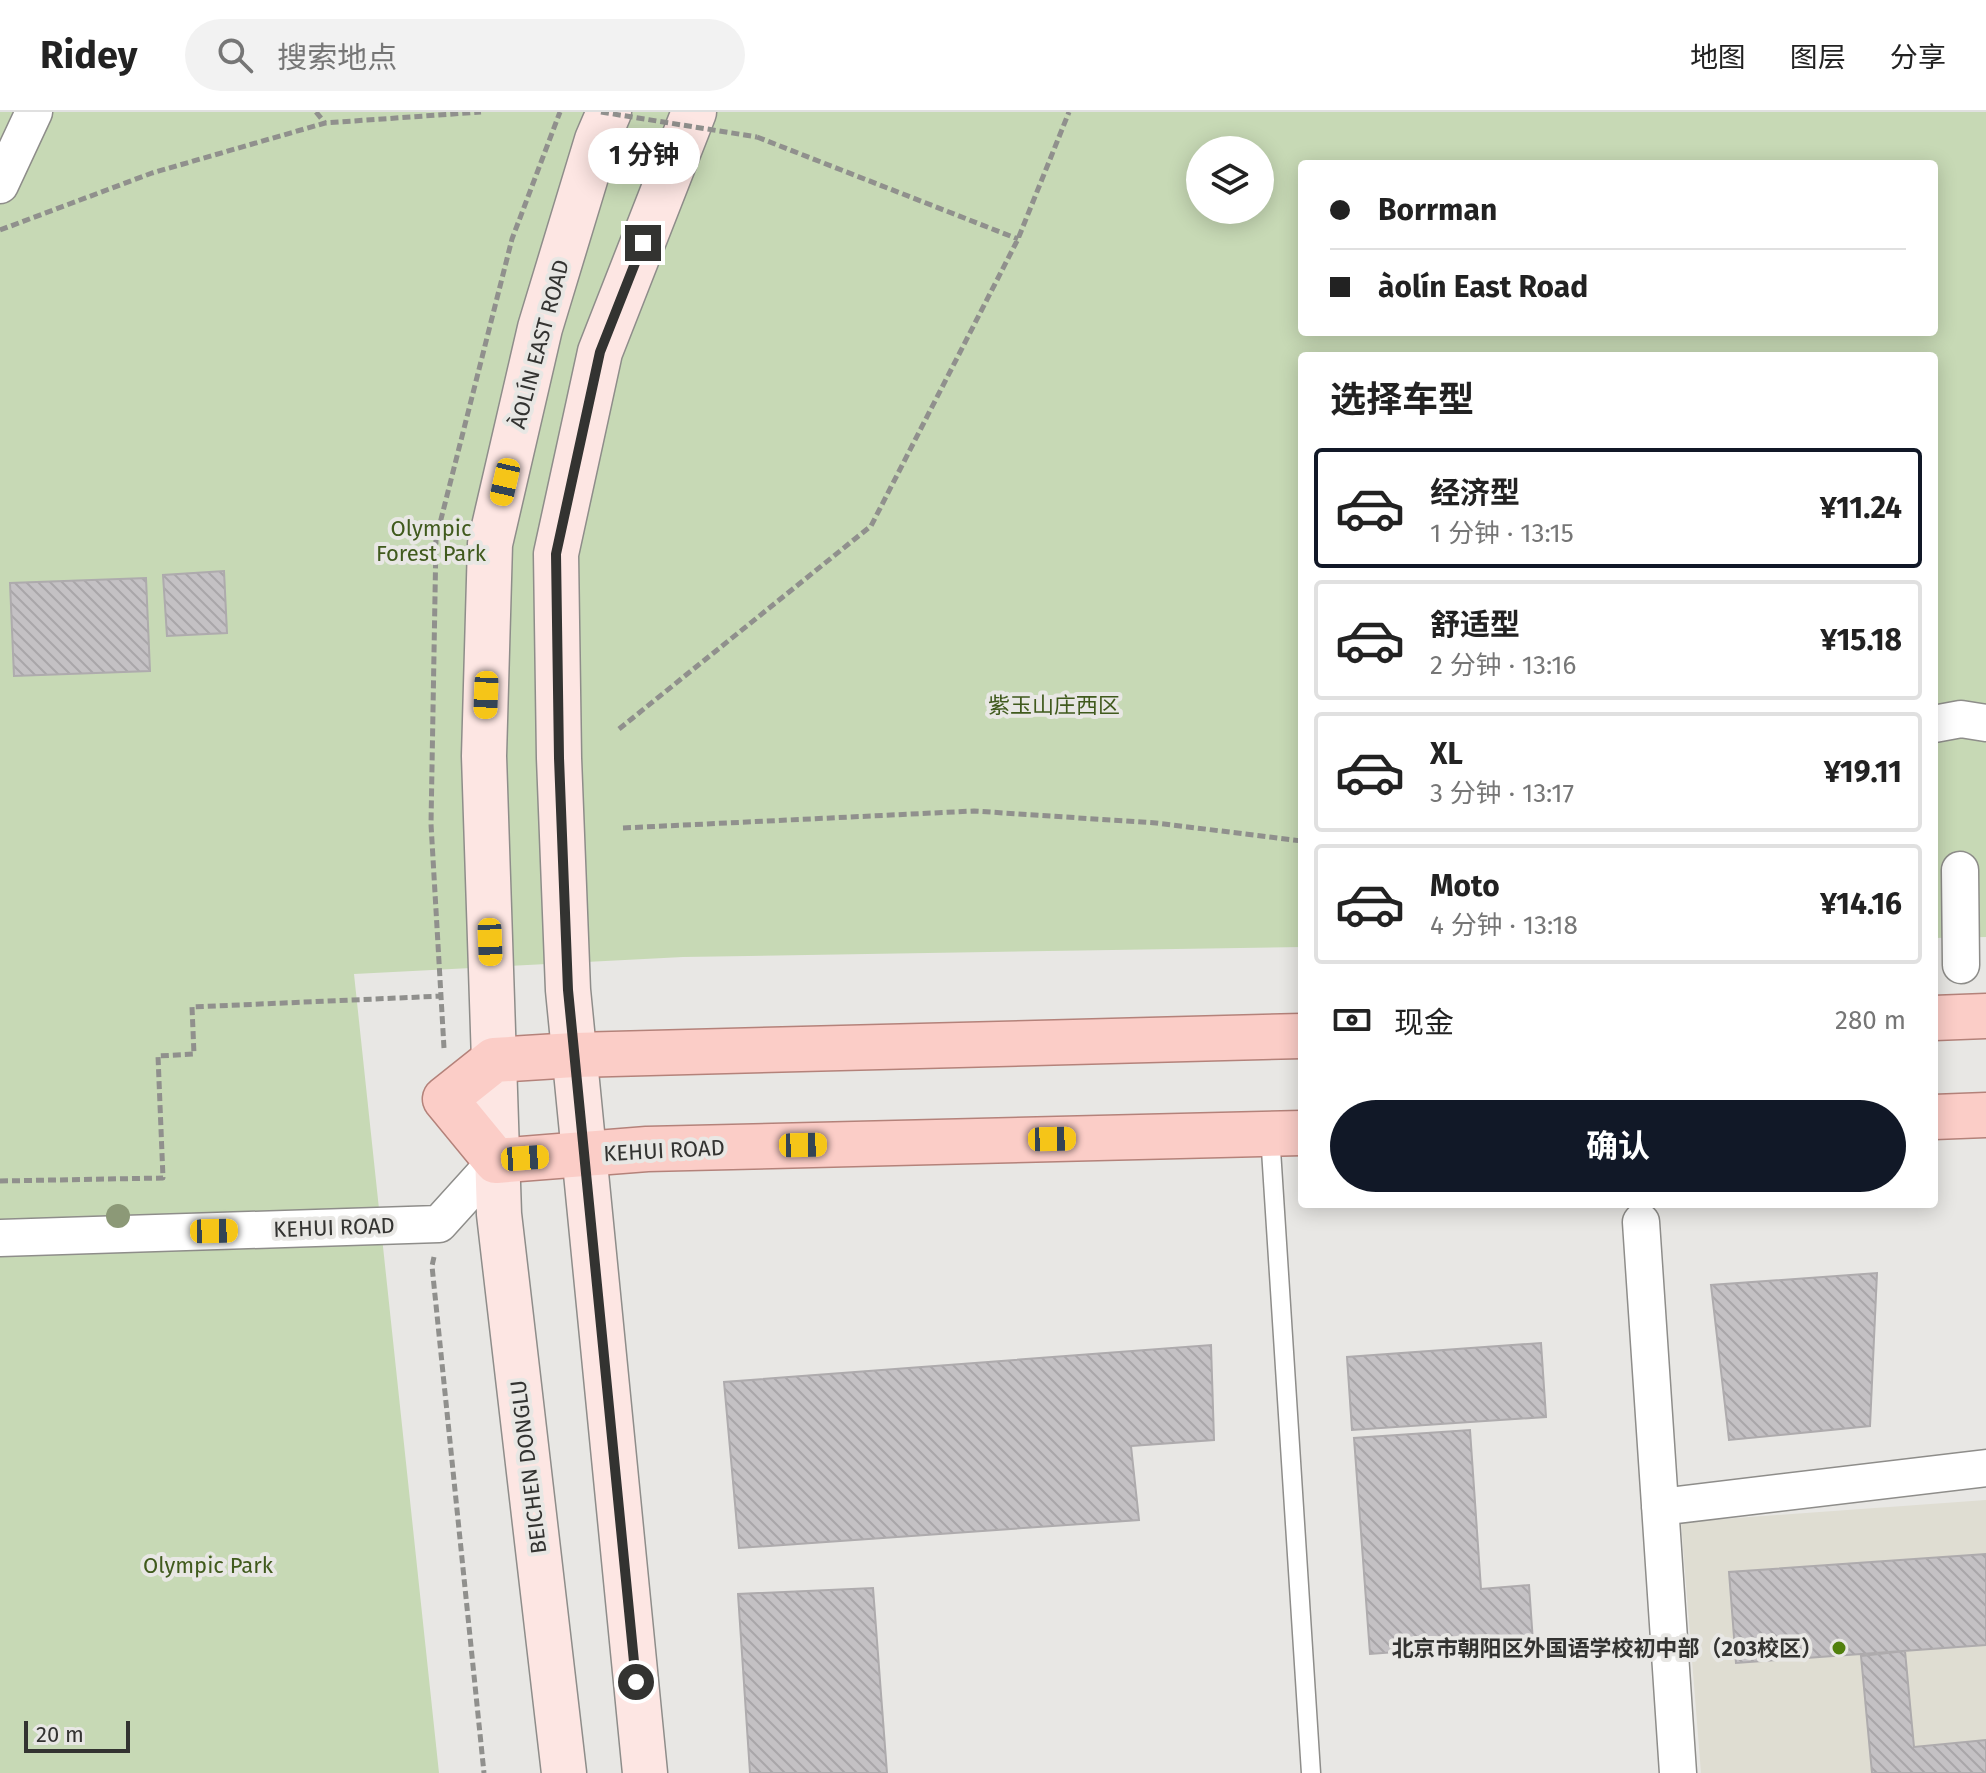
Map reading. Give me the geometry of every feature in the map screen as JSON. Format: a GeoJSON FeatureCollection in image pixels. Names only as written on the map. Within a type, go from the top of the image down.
{"type":"FeatureCollection","features":[{"type":"Feature","properties":{"kind":"main road","name":"ÀOLÍN EAST ROAD"},"geometry":{"type":"LineString","coordinates":[[494,1060],[484,756],[490,544],[540,328],[597,140],[609,112]]}},
{"type":"Feature","properties":{"kind":"main road"},"geometry":{"type":"LineString","coordinates":[[645,1773],[567,982],[556,554],[600,352],[694,112]]}},
{"type":"Feature","properties":{"kind":"main road"},"geometry":{"type":"LineString","coordinates":[[1938,1018],[1986,1016]]}},
{"type":"Feature","properties":{"kind":"main road"},"geometry":{"type":"LineString","coordinates":[[496,1161],[445,1099],[494,1060],[574,1055],[1298,1036]]}},
{"type":"Feature","properties":{"kind":"main road"},"geometry":{"type":"LineString","coordinates":[[1938,1117],[1986,1115]]}},
{"type":"Feature","properties":{"kind":"main road","name":"KEHUI ROAD"},"geometry":{"type":"LineString","coordinates":[[496,1161],[647,1149],[1286,1133]]}},
{"type":"Feature","properties":{"kind":"main road","name":"BEICHEN DONGLU"},"geometry":{"type":"LineString","coordinates":[[496,1161],[503,1247],[564,1773]]}},
{"type":"Feature","properties":{"kind":"street"},"geometry":{"type":"LineString","coordinates":[[0,185],[34,112]]}},
{"type":"Feature","properties":{"kind":"street"},"geometry":{"type":"LineString","coordinates":[[1938,723],[1961,719],[1986,723]]}},
{"type":"Feature","properties":{"kind":"street"},"geometry":{"type":"LineString","coordinates":[[1960,867],[1961,965]]}},
{"type":"Feature","properties":{"kind":"street","name":"KEHUI ROAD"},"geometry":{"type":"LineString","coordinates":[[0,1238],[439,1224],[496,1161]]}},
{"type":"Feature","properties":{"kind":"street"},"geometry":{"type":"LineString","coordinates":[[1641,1222],[1678,1773]]}},
{"type":"Feature","properties":{"kind":"street"},"geometry":{"type":"LineString","coordinates":[[1660,1507],[1986,1468]]}},
{"type":"Feature","properties":{"kind":"lane"},"geometry":{"type":"LineString","coordinates":[[1286,1133],[1311,1773]]}},
{"type":"Feature","properties":{"kind":"path"},"geometry":{"type":"LineString","coordinates":[[316,112],[325,123]]}},
{"type":"Feature","properties":{"kind":"path"},"geometry":{"type":"LineString","coordinates":[[0,230],[152,173],[325,123],[481,112]]}},
{"type":"Feature","properties":{"kind":"path"},"geometry":{"type":"LineString","coordinates":[[601,112],[757,137],[1018,239]]}},
{"type":"Feature","properties":{"kind":"path"},"geometry":{"type":"LineString","coordinates":[[619,729],[871,526],[1018,239],[1069,112]]}},
{"type":"Feature","properties":{"kind":"path"},"geometry":{"type":"LineString","coordinates":[[623,828],[974,811],[1156,823],[1298,841]]}},
{"type":"Feature","properties":{"kind":"path"},"geometry":{"type":"LineString","coordinates":[[0,1181],[163,1178],[158,1056],[194,1054],[192,1007],[443,996]]}},
{"type":"Feature","properties":{"kind":"shaded area","name":"北京市朝阳区外国语学校初中部（203校区）"},"geometry":{"type":"Polygon","coordinates":[[[1986,1500],[1986,1773],[1701,1773],[1681,1522],[1986,1500]]]}},
{"type":"Feature","properties":{"kind":"green space","name":"Olympic Forest Park"},"geometry":{"type":"Polygon","coordinates":[[[0,112],[1986,112],[1986,937],[1938,938],[1938,352],[1298,352],[1298,947],[683,957],[354,974],[439,1773],[0,1773],[0,112]]]}},
{"type":"Feature","properties":{"kind":"building"},"geometry":{"type":"Polygon","coordinates":[[[224,571],[227,633],[167,636],[163,575],[224,571]]]}},
{"type":"Feature","properties":{"kind":"building"},"geometry":{"type":"Polygon","coordinates":[[[146,578],[150,671],[14,676],[10,583],[146,578]]]}},
{"type":"Feature","properties":{"kind":"building"},"geometry":{"type":"Polygon","coordinates":[[[1877,1273],[1870,1426],[1729,1440],[1711,1285],[1877,1273]]]}},
{"type":"Feature","properties":{"kind":"building"},"geometry":{"type":"Polygon","coordinates":[[[1541,1343],[1546,1417],[1352,1430],[1347,1357],[1541,1343]]]}},
{"type":"Feature","properties":{"kind":"building"},"geometry":{"type":"Polygon","coordinates":[[[1211,1345],[1214,1440],[1131,1446],[1139,1520],[739,1548],[724,1382],[1211,1345]]]}},
{"type":"Feature","properties":{"kind":"building"},"geometry":{"type":"Polygon","coordinates":[[[1470,1430],[1481,1589],[1529,1585],[1533,1642],[1370,1654],[1354,1438],[1470,1430]]]}},
{"type":"Feature","properties":{"kind":"building"},"geometry":{"type":"Polygon","coordinates":[[[1986,1554],[1986,1645],[1736,1663],[1729,1572],[1986,1554]]]}},
{"type":"Feature","properties":{"kind":"building"},"geometry":{"type":"Polygon","coordinates":[[[873,1588],[887,1773],[750,1773],[738,1594],[873,1588]]]}},
{"type":"Feature","properties":{"kind":"building"},"geometry":{"type":"Polygon","coordinates":[[[1905,1651],[1914,1747],[1986,1740],[1986,1773],[1872,1773],[1861,1656],[1905,1651]]]}},
{"type":"Feature","properties":{"kind":"place","name":"北京市朝阳区外国语学校初中部（203校区）"},"geometry":{"type":"Point","coordinates":[1839,1648]}},
{"type":"Feature","properties":{"kind":"route"},"geometry":{"type":"LineString","coordinates":[[636,1682],[568,990],[559,758],[556,554],[600,352],[643,243]]}},
{"type":"Feature","properties":{"kind":"park label","name":"紫玉山庄西区"},"geometry":{"type":"Point","coordinates":[1054,705]}},
{"type":"Feature","properties":{"kind":"park label","name":"Olympic Park"},"geometry":{"type":"Point","coordinates":[208,1565]}}]}
